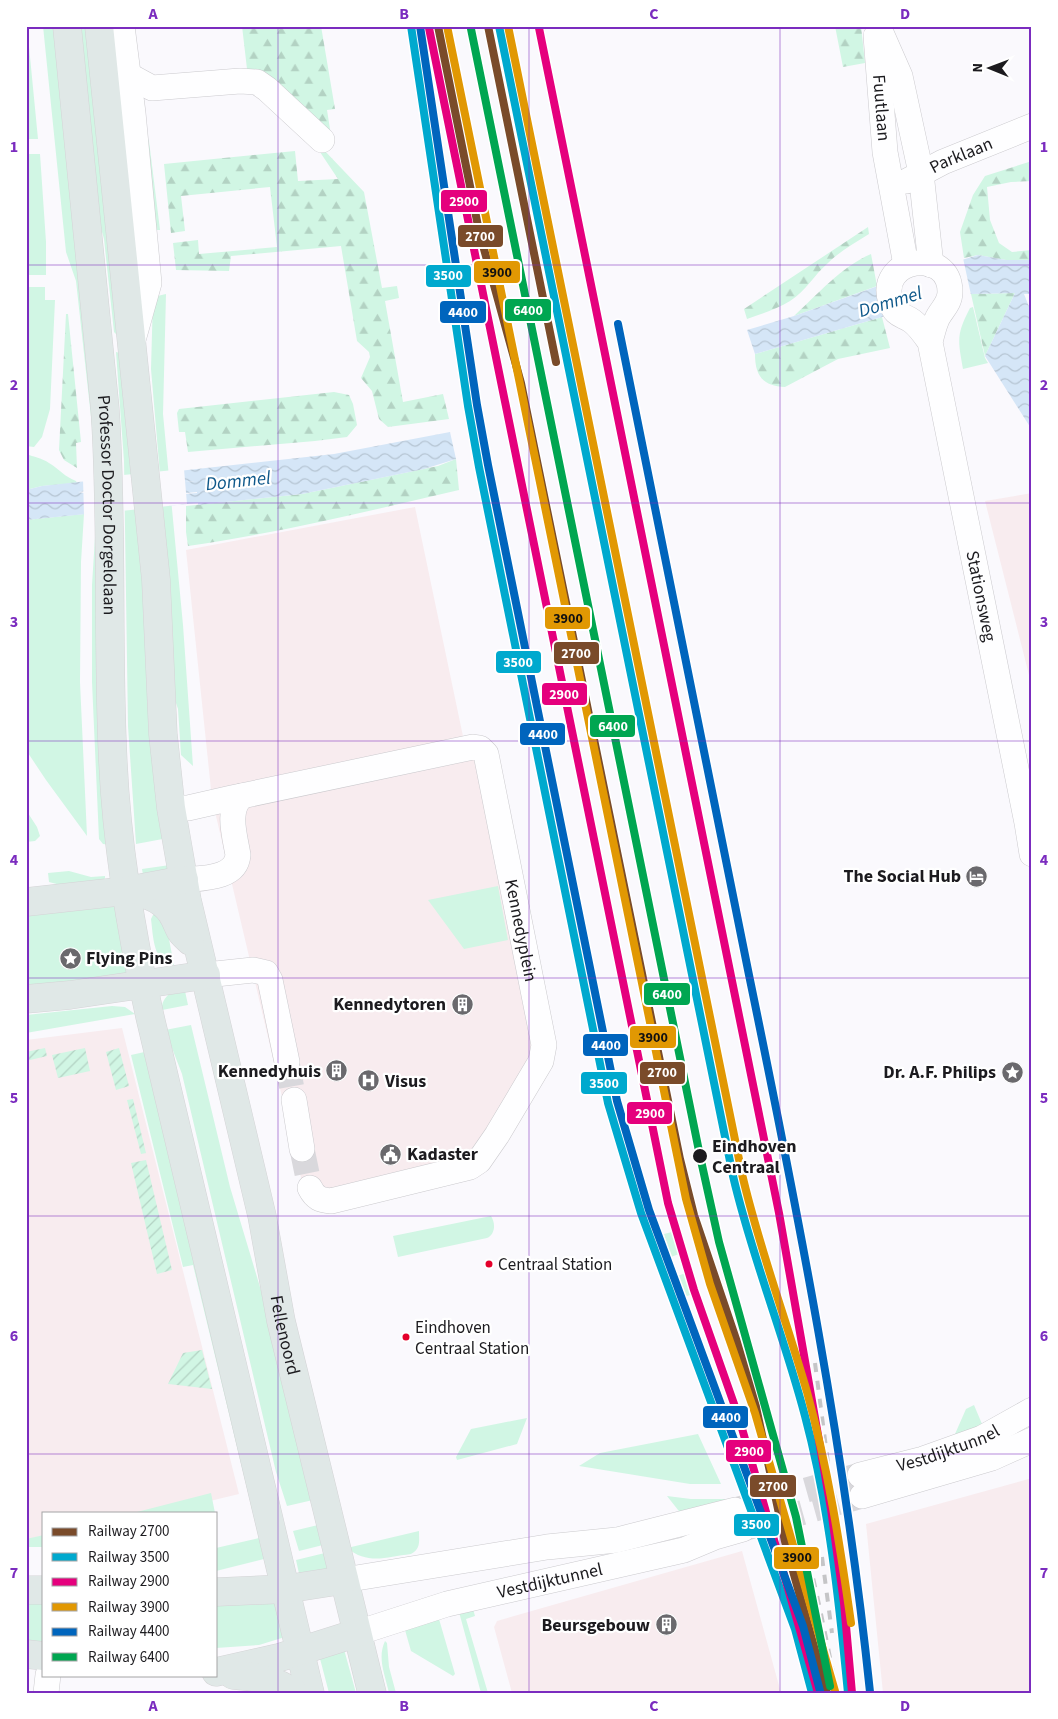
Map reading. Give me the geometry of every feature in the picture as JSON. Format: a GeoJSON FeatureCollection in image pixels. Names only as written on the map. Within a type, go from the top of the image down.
{"type":"FeatureCollection","features":[{"type":"Feature","properties":{"kind":"main road","name":"Professor Doctor Dorgelolaan"},"geometry":{"type":"LineString","coordinates":[[67,26],[97,322],[109,463],[111,725],[119,840],[125,891],[142,984]]}},
{"type":"Feature","properties":{"kind":"main road","name":"Professor Doctor Dorgelolaan"},"geometry":{"type":"LineString","coordinates":[[99,26],[156,580],[163,734],[171,808],[184,880],[206,975]]}},
{"type":"Feature","properties":{"kind":"main road"},"geometry":{"type":"LineString","coordinates":[[97,322],[104,338],[112,347],[124,348],[132,342]]}},
{"type":"Feature","properties":{"kind":"main road"},"geometry":{"type":"LineString","coordinates":[[26,902],[125,891],[184,880]]}},
{"type":"Feature","properties":{"kind":"main road"},"geometry":{"type":"LineString","coordinates":[[125,891],[142,893],[164,904],[175,919],[179,931],[199,949]]}},
{"type":"Feature","properties":{"kind":"main road"},"geometry":{"type":"LineString","coordinates":[[26,999],[70,995],[206,975]]}},
{"type":"Feature","properties":{"kind":"main road","name":"Fellenoord"},"geometry":{"type":"LineString","coordinates":[[206,975],[262,1216],[281,1321],[372,1693]]}},
{"type":"Feature","properties":{"kind":"main road"},"geometry":{"type":"LineString","coordinates":[[142,984],[310,1693]]}},
{"type":"Feature","properties":{"kind":"main road"},"geometry":{"type":"LineString","coordinates":[[70,995],[101,1003],[120,1001],[128,1003],[139,1008],[150,1017]]}},
{"type":"Feature","properties":{"kind":"main road"},"geometry":{"type":"LineString","coordinates":[[218,1592],[286,1589],[344,1580]]}},
{"type":"Feature","properties":{"kind":"main road"},"geometry":{"type":"LineString","coordinates":[[26,1590],[42,1590]]}},
{"type":"Feature","properties":{"kind":"main road"},"geometry":{"type":"LineString","coordinates":[[218,1672],[300,1652],[357,1633]]}},
{"type":"Feature","properties":{"kind":"main road"},"geometry":{"type":"LineString","coordinates":[[26,1654],[42,1656]]}},
{"type":"Feature","properties":{"kind":"main road"},"geometry":{"type":"LineString","coordinates":[[218,1673],[269,1680],[282,1684],[294,1693]]}},
{"type":"Feature","properties":{"kind":"street","name":"Professor Doctor Dorgelolaan"},"geometry":{"type":"LineString","coordinates":[[122,26],[133,113],[149,283],[132,342]]}},
{"type":"Feature","properties":{"kind":"street","name":"Fuutlaan"},"geometry":{"type":"LineString","coordinates":[[877,26],[900,76],[921,173]]}},
{"type":"Feature","properties":{"kind":"street","name":"Fuutlaan"},"geometry":{"type":"LineString","coordinates":[[877,26],[883,133],[892,190]]}},
{"type":"Feature","properties":{"kind":"street"},"geometry":{"type":"LineString","coordinates":[[128,75],[152,88],[240,81],[257,82],[322,140]]}},
{"type":"Feature","properties":{"kind":"street","name":"Parklaan"},"geometry":{"type":"LineString","coordinates":[[892,190],[921,173],[1032,126]]}},
{"type":"Feature","properties":{"kind":"street","name":"Stationsweg"},"geometry":{"type":"LineString","coordinates":[[921,173],[934,266],[943,273],[950,291],[949,301],[937,319],[930,342],[1032,854]]}},
{"type":"Feature","properties":{"kind":"street","name":"Stationsweg"},"geometry":{"type":"LineString","coordinates":[[892,190],[899,273],[889,295],[900,316],[911,320],[930,342]]}},
{"type":"Feature","properties":{"kind":"street"},"geometry":{"type":"LineString","coordinates":[[899,273],[918,262],[934,266]]}},
{"type":"Feature","properties":{"kind":"street","name":"Kennedyplein"},"geometry":{"type":"LineString","coordinates":[[171,808],[188,808],[473,747],[484,750],[486,754],[544,1045],[541,1061],[497,1135],[479,1161],[470,1167],[331,1201],[320,1200],[310,1188]]}},
{"type":"Feature","properties":{"kind":"street"},"geometry":{"type":"LineString","coordinates":[[184,880],[217,876],[227,873],[233,868],[238,855],[233,811],[242,796]]}},
{"type":"Feature","properties":{"kind":"street"},"geometry":{"type":"LineString","coordinates":[[206,975],[253,970],[266,973],[270,980],[287,1062]]}},
{"type":"Feature","properties":{"kind":"street"},"geometry":{"type":"LineString","coordinates":[[294,1100],[302,1149]]}},
{"type":"Feature","properties":{"kind":"street","name":"Vestdijktunnel"},"geometry":{"type":"LineString","coordinates":[[1032,1410],[997,1431],[975,1441],[924,1458],[861,1486],[992,1458],[1032,1440]]}},
{"type":"Feature","properties":{"kind":"street","name":"Vestdijktunnel"},"geometry":{"type":"LineString","coordinates":[[344,1580],[547,1547],[617,1540],[739,1520],[715,1537],[684,1550],[447,1604],[357,1633]]}},
{"type":"Feature","properties":{"kind":"street"},"geometry":{"type":"LineString","coordinates":[[46,1693],[48,1676]]}},
{"type":"Feature","properties":{"kind":"street"},"geometry":{"type":"LineString","coordinates":[[26,1692],[39,1693]]}},
{"type":"Feature","properties":{"kind":"shaded area"},"geometry":{"type":"Polygon","coordinates":[[[1032,493],[1032,687],[985,501],[1032,493]]]}},
{"type":"Feature","properties":{"kind":"shaded area"},"geometry":{"type":"Polygon","coordinates":[[[415,507],[464,741],[483,756],[543,1056],[477,1158],[306,1199],[212,799],[186,550],[415,507]]]}},
{"type":"Feature","properties":{"kind":"shaded area"},"geometry":{"type":"Polygon","coordinates":[[[122,1028],[239,1494],[164,1512],[42,1512],[42,1540],[26,1544],[26,1040],[122,1028]]]}},
{"type":"Feature","properties":{"kind":"shaded area"},"geometry":{"type":"Polygon","coordinates":[[[1032,1478],[1032,1693],[883,1693],[866,1524],[1032,1478]]]}},
{"type":"Feature","properties":{"kind":"shaded area","name":"Beursgebouw"},"geometry":{"type":"Polygon","coordinates":[[[742,1551],[781,1693],[512,1693],[494,1627],[497,1621],[742,1551]]]}},
{"type":"Feature","properties":{"kind":"green space"},"geometry":{"type":"Polygon","coordinates":[[[27,26],[38,139],[26,139],[27,26]]]}},
{"type":"Feature","properties":{"kind":"green space"},"geometry":{"type":"Polygon","coordinates":[[[43,26],[58,26],[95,391],[111,845],[103,844],[99,839],[92,682],[92,585],[96,521],[95,453],[76,281],[66,252],[43,26]]]}},
{"type":"Feature","properties":{"kind":"green space"},"geometry":{"type":"Polygon","coordinates":[[[76,26],[90,26],[123,341],[114,332],[104,239],[94,203],[76,26]]]}},
{"type":"Feature","properties":{"kind":"green space"},"geometry":{"type":"Polygon","coordinates":[[[242,26],[321,26],[335,109],[327,110],[332,142],[247,69],[242,26]]]}},
{"type":"Feature","properties":{"kind":"green space"},"geometry":{"type":"Polygon","coordinates":[[[835,26],[861,26],[865,63],[843,67],[835,26]]]}},
{"type":"Feature","properties":{"kind":"green space"},"geometry":{"type":"Polygon","coordinates":[[[140,127],[149,141],[160,230],[151,230],[140,127]]]}},
{"type":"Feature","properties":{"kind":"green space"},"geometry":{"type":"Polygon","coordinates":[[[318,149],[323,149],[364,192],[382,288],[397,286],[399,298],[385,301],[403,402],[443,394],[449,419],[388,427],[379,419],[372,391],[361,378],[370,357],[369,352],[357,341],[341,246],[231,256],[229,271],[176,270],[173,243],[198,240],[199,254],[277,247],[270,187],[181,196],[185,231],[171,233],[164,164],[295,151],[298,181],[338,179],[318,149]]]}},
{"type":"Feature","properties":{"kind":"green space"},"geometry":{"type":"Polygon","coordinates":[[[26,154],[40,154],[46,242],[46,275],[26,275],[26,154]]]}},
{"type":"Feature","properties":{"kind":"green space"},"geometry":{"type":"Polygon","coordinates":[[[1032,161],[1032,181],[1011,182],[987,187],[990,220],[999,243],[1012,252],[1032,250],[1032,260],[1006,260],[978,255],[964,258],[960,232],[973,195],[985,176],[1032,161]]]}},
{"type":"Feature","properties":{"kind":"green space"},"geometry":{"type":"Polygon","coordinates":[[[868,227],[869,234],[833,259],[796,297],[769,311],[747,319],[744,309],[868,227]]]}},
{"type":"Feature","properties":{"kind":"green space"},"geometry":{"type":"Polygon","coordinates":[[[871,254],[877,286],[794,316],[840,274],[860,259],[871,254]]]}},
{"type":"Feature","properties":{"kind":"green space"},"geometry":{"type":"Polygon","coordinates":[[[26,287],[45,287],[45,300],[55,300],[50,409],[42,437],[34,447],[26,446],[26,287]]]}},
{"type":"Feature","properties":{"kind":"green space"},"geometry":{"type":"Polygon","coordinates":[[[1015,293],[985,356],[971,294],[1015,293]]]}},
{"type":"Feature","properties":{"kind":"green space"},"geometry":{"type":"Polygon","coordinates":[[[166,294],[163,414],[183,625],[193,766],[181,755],[178,709],[168,679],[169,580],[151,369],[153,297],[166,294]]]}},
{"type":"Feature","properties":{"kind":"green space"},"geometry":{"type":"Polygon","coordinates":[[[973,307],[985,358],[988,363],[963,369],[959,338],[962,325],[970,308],[973,307]]]}},
{"type":"Feature","properties":{"kind":"green space"},"geometry":{"type":"Polygon","coordinates":[[[66,314],[68,314],[81,442],[76,443],[77,468],[64,460],[59,450],[66,314]]]}},
{"type":"Feature","properties":{"kind":"green space"},"geometry":{"type":"Polygon","coordinates":[[[882,317],[890,348],[838,359],[785,387],[765,382],[758,373],[755,354],[882,317]]]}},
{"type":"Feature","properties":{"kind":"green space"},"geometry":{"type":"Polygon","coordinates":[[[116,352],[124,354],[168,838],[136,844],[128,726],[124,461],[116,352]]]}},
{"type":"Feature","properties":{"kind":"green space"},"geometry":{"type":"Polygon","coordinates":[[[334,392],[349,395],[353,404],[357,425],[347,437],[188,452],[185,432],[179,432],[177,413],[179,409],[334,392]]]}},
{"type":"Feature","properties":{"kind":"green space"},"geometry":{"type":"Polygon","coordinates":[[[26,454],[46,461],[77,483],[42,486],[26,490],[26,454]]]}},
{"type":"Feature","properties":{"kind":"green space"},"geometry":{"type":"Polygon","coordinates":[[[456,459],[459,490],[358,514],[188,546],[186,506],[302,494],[438,466],[456,459]]]}},
{"type":"Feature","properties":{"kind":"green space"},"geometry":{"type":"Polygon","coordinates":[[[84,514],[81,562],[80,682],[87,836],[26,750],[26,520],[84,514]]]}},
{"type":"Feature","properties":{"kind":"green space"},"geometry":{"type":"Polygon","coordinates":[[[26,810],[37,827],[40,836],[35,841],[26,842],[26,810]]]}},
{"type":"Feature","properties":{"kind":"green space"},"geometry":{"type":"Polygon","coordinates":[[[170,865],[170,869],[143,875],[142,869],[170,865]]]}},
{"type":"Feature","properties":{"kind":"green space"},"geometry":{"type":"Polygon","coordinates":[[[69,871],[91,877],[105,876],[105,878],[102,882],[72,888],[49,882],[48,873],[69,871]]]}},
{"type":"Feature","properties":{"kind":"green space"},"geometry":{"type":"Polygon","coordinates":[[[498,886],[508,940],[464,949],[428,900],[498,886]]]}},
{"type":"Feature","properties":{"kind":"green space"},"geometry":{"type":"Polygon","coordinates":[[[117,904],[131,975],[26,990],[26,911],[117,904]],[[73,951],[65,952],[63,955],[63,962],[70,966],[77,962],[77,957],[73,951]]]}},
{"type":"Feature","properties":{"kind":"green space"},"geometry":{"type":"Polygon","coordinates":[[[153,915],[158,915],[168,934],[174,965],[167,964],[162,960],[155,948],[151,919],[153,915]]]}},
{"type":"Feature","properties":{"kind":"green space"},"geometry":{"type":"Polygon","coordinates":[[[173,991],[185,991],[188,1005],[162,1010],[162,1004],[173,991]]]}},
{"type":"Feature","properties":{"kind":"green space"},"geometry":{"type":"Polygon","coordinates":[[[112,1006],[125,1007],[135,1014],[26,1033],[26,1015],[112,1006]]]}},
{"type":"Feature","properties":{"kind":"green space"},"geometry":{"type":"Polygon","coordinates":[[[191,1025],[230,1187],[269,1317],[313,1500],[287,1506],[276,1472],[182,1074],[165,1030],[191,1025]]]}},
{"type":"Feature","properties":{"kind":"green space"},"geometry":{"type":"Polygon","coordinates":[[[45,1048],[47,1056],[26,1061],[26,1052],[45,1048]]]}},
{"type":"Feature","properties":{"kind":"green space"},"geometry":{"type":"Polygon","coordinates":[[[85,1048],[90,1071],[58,1078],[52,1055],[85,1048]]]}},
{"type":"Feature","properties":{"kind":"green space"},"geometry":{"type":"Polygon","coordinates":[[[119,1048],[129,1086],[116,1090],[106,1052],[119,1048]]]}},
{"type":"Feature","properties":{"kind":"green space"},"geometry":{"type":"Polygon","coordinates":[[[149,1051],[264,1559],[218,1570],[218,1548],[259,1538],[193,1265],[183,1267],[131,1055],[149,1051]]]}},
{"type":"Feature","properties":{"kind":"green space"},"geometry":{"type":"Polygon","coordinates":[[[133,1099],[146,1153],[141,1154],[127,1100],[133,1099]]]}},
{"type":"Feature","properties":{"kind":"green space"},"geometry":{"type":"Polygon","coordinates":[[[146,1160],[172,1270],[157,1274],[131,1163],[146,1160]]]}},
{"type":"Feature","properties":{"kind":"green space"},"geometry":{"type":"Polygon","coordinates":[[[491,1216],[494,1228],[492,1234],[487,1238],[398,1257],[393,1236],[491,1216]]]}},
{"type":"Feature","properties":{"kind":"green space"},"geometry":{"type":"Polygon","coordinates":[[[672,1232],[679,1254],[671,1257],[664,1234],[672,1232]]]}},
{"type":"Feature","properties":{"kind":"green space"},"geometry":{"type":"Polygon","coordinates":[[[686,1273],[693,1294],[684,1297],[677,1276],[686,1273]]]}},
{"type":"Feature","properties":{"kind":"green space"},"geometry":{"type":"Polygon","coordinates":[[[202,1350],[212,1389],[168,1384],[183,1353],[202,1350]]]}},
{"type":"Feature","properties":{"kind":"green space"},"geometry":{"type":"Polygon","coordinates":[[[974,1405],[982,1424],[959,1436],[955,1434],[966,1409],[974,1405]]]}},
{"type":"Feature","properties":{"kind":"green space"},"geometry":{"type":"Polygon","coordinates":[[[527,1418],[517,1444],[457,1460],[456,1457],[471,1429],[527,1418]]]}},
{"type":"Feature","properties":{"kind":"green space"},"geometry":{"type":"Polygon","coordinates":[[[698,1434],[721,1484],[690,1484],[579,1466],[600,1453],[698,1434]]]}},
{"type":"Feature","properties":{"kind":"green space"},"geometry":{"type":"Polygon","coordinates":[[[211,1493],[215,1512],[137,1512],[211,1493]]]}},
{"type":"Feature","properties":{"kind":"green space"},"geometry":{"type":"Polygon","coordinates":[[[667,1496],[691,1499],[728,1499],[682,1515],[667,1496]]]}},
{"type":"Feature","properties":{"kind":"green space"},"geometry":{"type":"Polygon","coordinates":[[[318,1525],[327,1544],[299,1551],[293,1531],[318,1525]]]}},
{"type":"Feature","properties":{"kind":"green space"},"geometry":{"type":"Polygon","coordinates":[[[419,1531],[418,1547],[411,1554],[370,1558],[362,1557],[347,1548],[419,1531]]]}},
{"type":"Feature","properties":{"kind":"green space"},"geometry":{"type":"Polygon","coordinates":[[[42,1535],[42,1547],[26,1547],[26,1539],[42,1535]]]}},
{"type":"Feature","properties":{"kind":"green space"},"geometry":{"type":"Polygon","coordinates":[[[329,1552],[334,1574],[300,1578],[296,1560],[329,1552]]]}},
{"type":"Feature","properties":{"kind":"green space"},"geometry":{"type":"Polygon","coordinates":[[[26,1598],[42,1598],[42,1642],[26,1642],[26,1598]]]}},
{"type":"Feature","properties":{"kind":"green space"},"geometry":{"type":"Polygon","coordinates":[[[218,1600],[278,1604],[285,1637],[259,1645],[218,1648],[218,1600]]]}},
{"type":"Feature","properties":{"kind":"green space"},"geometry":{"type":"Polygon","coordinates":[[[473,1609],[475,1616],[466,1619],[488,1693],[481,1693],[459,1612],[473,1609]]]}},
{"type":"Feature","properties":{"kind":"green space"},"geometry":{"type":"Polygon","coordinates":[[[439,1619],[455,1674],[453,1676],[411,1651],[405,1630],[439,1619]]]}},
{"type":"Feature","properties":{"kind":"green space"},"geometry":{"type":"Polygon","coordinates":[[[385,1641],[387,1643],[389,1667],[396,1693],[389,1693],[384,1673],[382,1654],[385,1641]]]}},
{"type":"Feature","properties":{"kind":"green space"},"geometry":{"type":"Polygon","coordinates":[[[342,1642],[356,1693],[329,1693],[318,1651],[342,1642]]]}},
{"type":"Feature","properties":{"kind":"water","name":"Dommel"},"geometry":{"type":"Polygon","coordinates":[[[978,255],[1006,260],[1032,260],[1032,294],[1024,294],[1032,314],[1032,430],[985,356],[1015,293],[971,294],[882,317],[755,354],[747,330],[978,255]]]}},
{"type":"Feature","properties":{"kind":"water","name":"Dommel"},"geometry":{"type":"Polygon","coordinates":[[[450,432],[456,459],[424,469],[302,494],[26,520],[26,490],[42,486],[334,454],[450,432]],[[195,481],[78,492],[84,493],[195,481]],[[197,492],[79,503],[197,493],[197,492]]]}},
{"type":"Feature","properties":{"kind":"pier"},"geometry":{"type":"Polygon","coordinates":[[[963,258],[971,295],[884,319],[878,286],[963,258]]]}},
{"type":"Feature","properties":{"kind":"pier"},"geometry":{"type":"Polygon","coordinates":[[[184,469],[187,504],[84,515],[83,479],[184,469]]]}},
{"type":"Feature","properties":{"kind":"tunnel"},"geometry":{"type":"LineString","coordinates":[[287,1062],[294,1100]]}},
{"type":"Feature","properties":{"kind":"tunnel"},"geometry":{"type":"LineString","coordinates":[[302,1149],[310,1188]]}},
{"type":"Feature","properties":{"kind":"tunnel"},"geometry":{"type":"LineString","coordinates":[[735,1510],[860,1475]]}},
{"type":"Feature","properties":{"kind":"tunnel"},"geometry":{"type":"LineString","coordinates":[[743,1529],[862,1496]]}},
{"type":"Feature","properties":{"kind":"railway"},"geometry":{"type":"LineString","coordinates":[[736,1339],[772,1438],[799,1521],[837,1693]]}},
{"type":"Feature","properties":{"kind":"railway"},"geometry":{"type":"LineString","coordinates":[[815,1363],[828,1463]]}},
{"type":"Feature","properties":{"kind":"railway"},"geometry":{"type":"LineString","coordinates":[[827,1455],[843,1631]]}},
{"type":"Feature","properties":{"kind":"railway"},"geometry":{"type":"LineString","coordinates":[[822,1557],[832,1633]]}},
{"type":"Feature","properties":{"kind":"rail line","name":"3500"},"geometry":{"type":"LineString","coordinates":[[411,26],[468,406],[479,467],[608,1103],[641,1213],[795,1629],[812,1693]]}},
{"type":"Feature","properties":{"kind":"rail line","name":"4400"},"geometry":{"type":"LineString","coordinates":[[420,26],[477,405],[617,1101],[649,1210],[803,1626],[820,1691]]}},
{"type":"Feature","properties":{"kind":"rail line","name":"2700"},"geometry":{"type":"LineString","coordinates":[[438,26],[479,231],[521,383],[680,1159],[694,1215],[736,1339],[756,1407],[786,1546],[827,1693]]}},
{"type":"Feature","properties":{"kind":"rail line","name":"3900"},"geometry":{"type":"LineString","coordinates":[[447,26],[686,1199],[710,1284],[755,1413],[835,1691]]}},
{"type":"Feature","properties":{"kind":"rail line","name":"2700"},"geometry":{"type":"LineString","coordinates":[[488,26],[556,362]]}},
{"type":"Feature","properties":{"kind":"rail line","name":"3500"},"geometry":{"type":"LineString","coordinates":[[499,26],[733,1176],[749,1237],[797,1386],[821,1484],[837,1588],[848,1693]]}},
{"type":"Feature","properties":{"kind":"rail line","name":"3900"},"geometry":{"type":"LineString","coordinates":[[508,26],[742,1174],[764,1256],[807,1392],[821,1449],[833,1507],[851,1623]]}},
{"type":"Feature","properties":{"kind":"rail line","name":"2900"},"geometry":{"type":"LineString","coordinates":[[429,28],[668,1203],[694,1290],[739,1418],[818,1693]]}},
{"type":"Feature","properties":{"kind":"rail line","name":"2900"},"geometry":{"type":"LineString","coordinates":[[539,28],[779,1213],[831,1509],[844,1603],[852,1693]]}},
{"type":"Feature","properties":{"kind":"rail line","name":"6400"},"geometry":{"type":"LineString","coordinates":[[471,29],[700,1156],[719,1242],[796,1517],[830,1686]]}},
{"type":"Feature","properties":{"kind":"rail line","name":"4400"},"geometry":{"type":"LineString","coordinates":[[618,324],[802,1243],[834,1422],[860,1602],[870,1692]]}},
{"type":"Feature","properties":{"kind":"place","name":"The Social Hub"},"geometry":{"type":"Point","coordinates":[977,876]}},
{"type":"Feature","properties":{"kind":"place","name":"Flying Pins"},"geometry":{"type":"Point","coordinates":[70,958]}},
{"type":"Feature","properties":{"kind":"place","name":"Kennedytoren"},"geometry":{"type":"Point","coordinates":[462,1004]}},
{"type":"Feature","properties":{"kind":"place","name":"Kennedyhuis"},"geometry":{"type":"Point","coordinates":[337,1071]}},
{"type":"Feature","properties":{"kind":"place","name":"Dr. A.F. Philips"},"geometry":{"type":"Point","coordinates":[1012,1072]}},
{"type":"Feature","properties":{"kind":"place","name":"Visus"},"geometry":{"type":"Point","coordinates":[369,1081]}},
{"type":"Feature","properties":{"kind":"place","name":"Kadaster"},"geometry":{"type":"Point","coordinates":[391,1154]}},
{"type":"Feature","properties":{"kind":"place","name":"Eindhoven Centraal"},"geometry":{"type":"Point","coordinates":[700,1156]}},
{"type":"Feature","properties":{"kind":"place","name":"Centraal Station"},"geometry":{"type":"Point","coordinates":[489,1264]}},
{"type":"Feature","properties":{"kind":"place","name":"Eindhoven Centraal Station"},"geometry":{"type":"Point","coordinates":[406,1337]}},
{"type":"Feature","properties":{"kind":"place","name":"Beursgebouw"},"geometry":{"type":"Point","coordinates":[666,1625]}}]}
